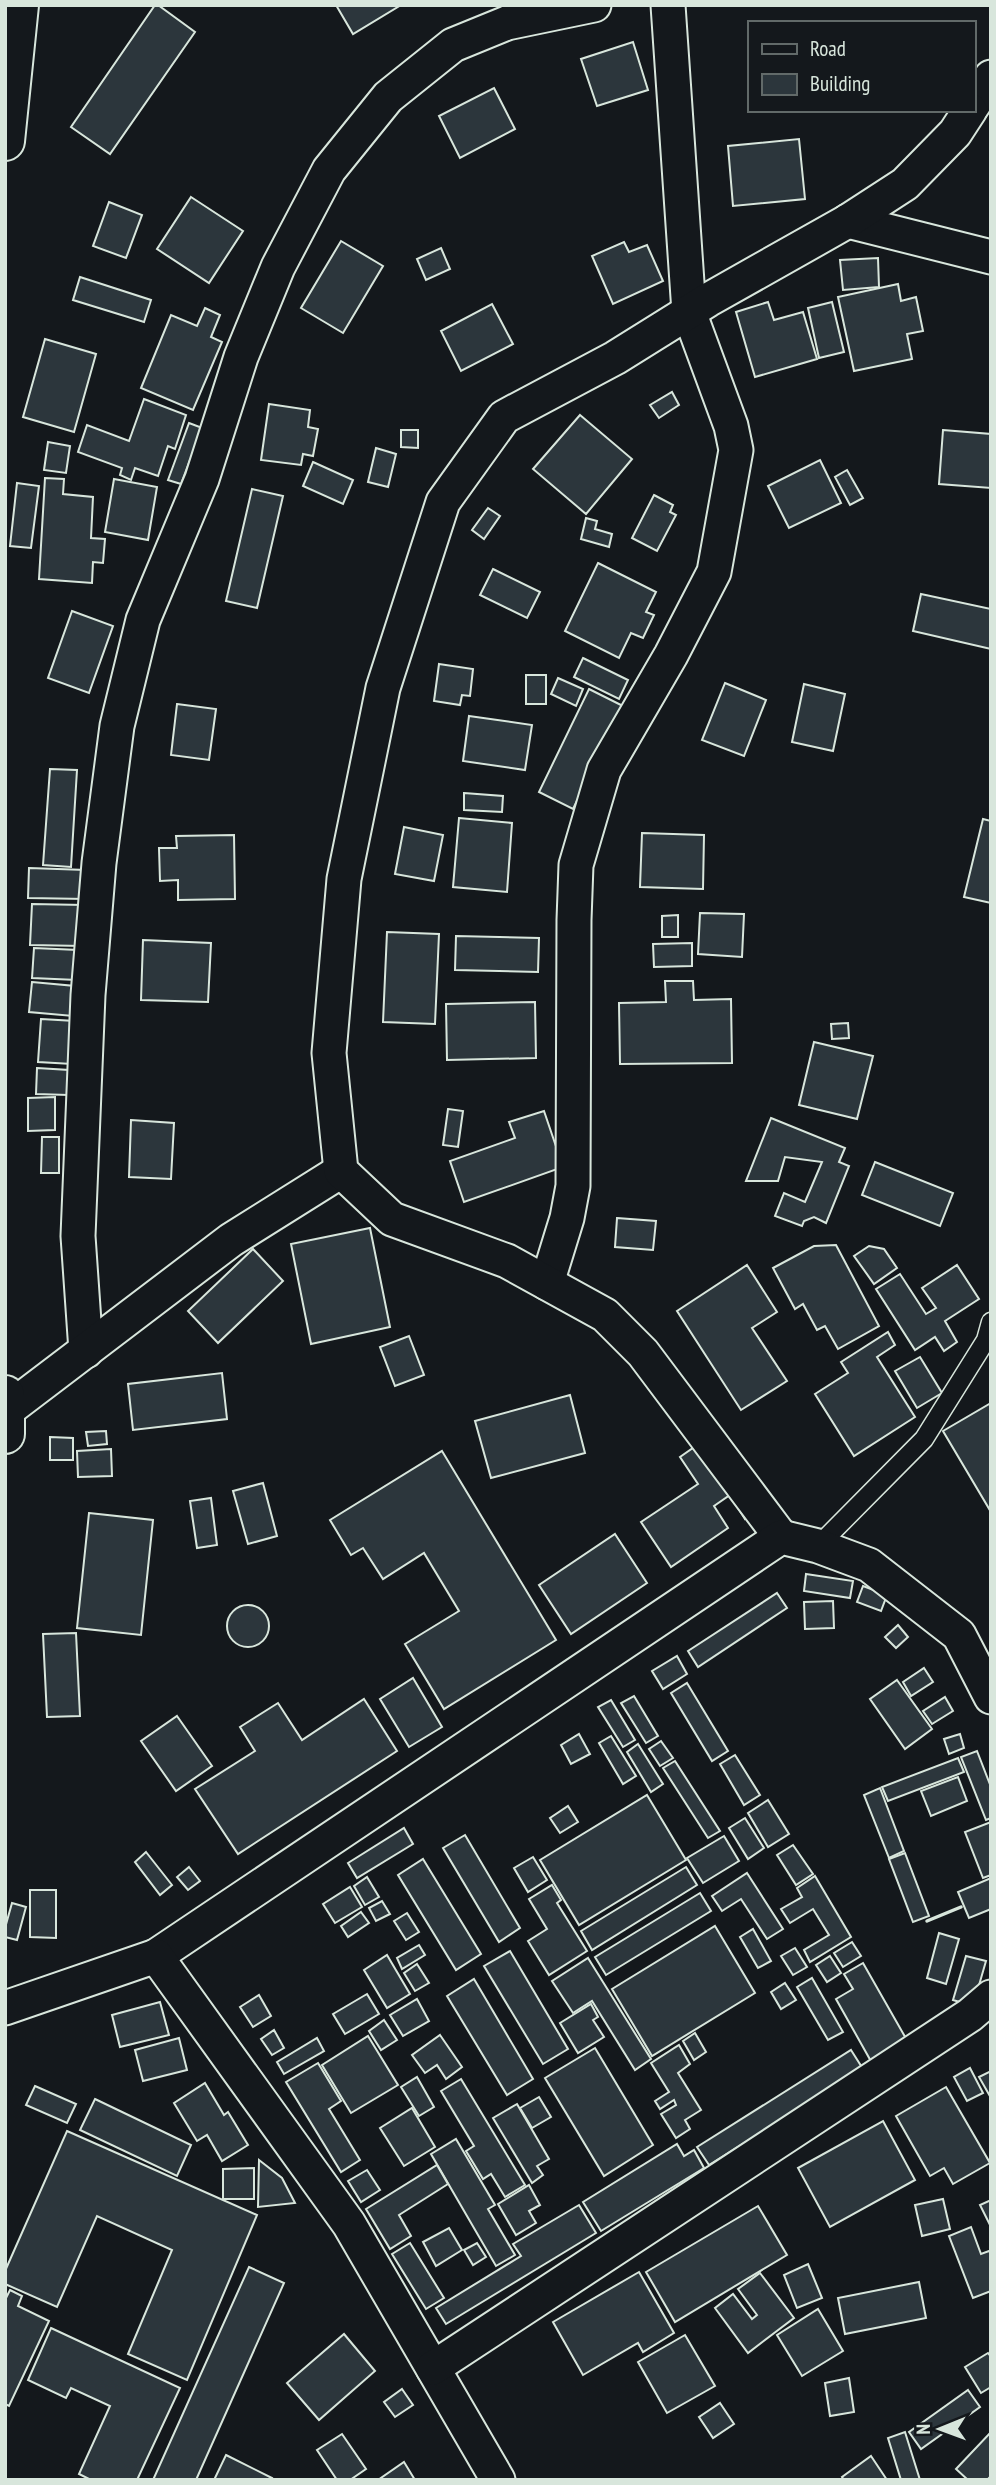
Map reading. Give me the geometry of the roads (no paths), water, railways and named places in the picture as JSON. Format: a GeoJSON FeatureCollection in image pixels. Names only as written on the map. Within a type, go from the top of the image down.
{"type":"FeatureCollection","features":[{"type":"Feature","properties":{"kind":"main road"},"geometry":{"type":"LineString","coordinates":[[5,141],[19,5]]}},
{"type":"Feature","properties":{"kind":"main road"},"geometry":{"type":"LineString","coordinates":[[5,1395],[5,1434]]}},
{"type":"Feature","properties":{"kind":"street"},"geometry":{"type":"LineString","coordinates":[[86,1351],[78,1236],[88,995],[99,863],[117,726],[143,620],[202,479],[241,357],[278,267],[329,170],[388,97],[453,45],[507,23],[594,5]]}},
{"type":"Feature","properties":{"kind":"street"},"geometry":{"type":"LineString","coordinates":[[547,1283],[567,1218],[573,1186],[573,920],[576,865],[604,770],[671,655],[714,572],[735,468],[736,450],[731,426],[689,312],[668,5]]}},
{"type":"Feature","properties":{"kind":"street"},"geometry":{"type":"LineString","coordinates":[[975,101],[991,77]]}},
{"type":"Feature","properties":{"kind":"street"},"geometry":{"type":"LineString","coordinates":[[969,112],[955,133],[905,184],[848,221],[689,312],[615,358],[504,418],[443,502],[383,688],[344,879],[329,1053],[341,1171],[392,1219],[508,1261],[605,1315],[643,1353],[780,1537],[818,1546],[869,1565],[959,1635],[991,1697]]}},
{"type":"Feature","properties":{"kind":"street"},"geometry":{"type":"LineString","coordinates":[[848,221],[991,257]]}},
{"type":"Feature","properties":{"kind":"street"},"geometry":{"type":"LineString","coordinates":[[6,1411],[231,1240],[341,1171]]}},
{"type":"Feature","properties":{"kind":"street"},"geometry":{"type":"LineString","coordinates":[[5,2008],[156,1956],[780,1537]]}},
{"type":"Feature","properties":{"kind":"street"},"geometry":{"type":"LineString","coordinates":[[156,1956],[349,2224],[498,2480]]}},
{"type":"Feature","properties":{"kind":"street"},"geometry":{"type":"LineString","coordinates":[[433,2368],[970,2015],[991,1997]]}},
{"type":"Feature","properties":{"kind":"lane"},"geometry":{"type":"LineString","coordinates":[[818,1546],[924,1439],[986,1340],[991,1322]]}}]}
